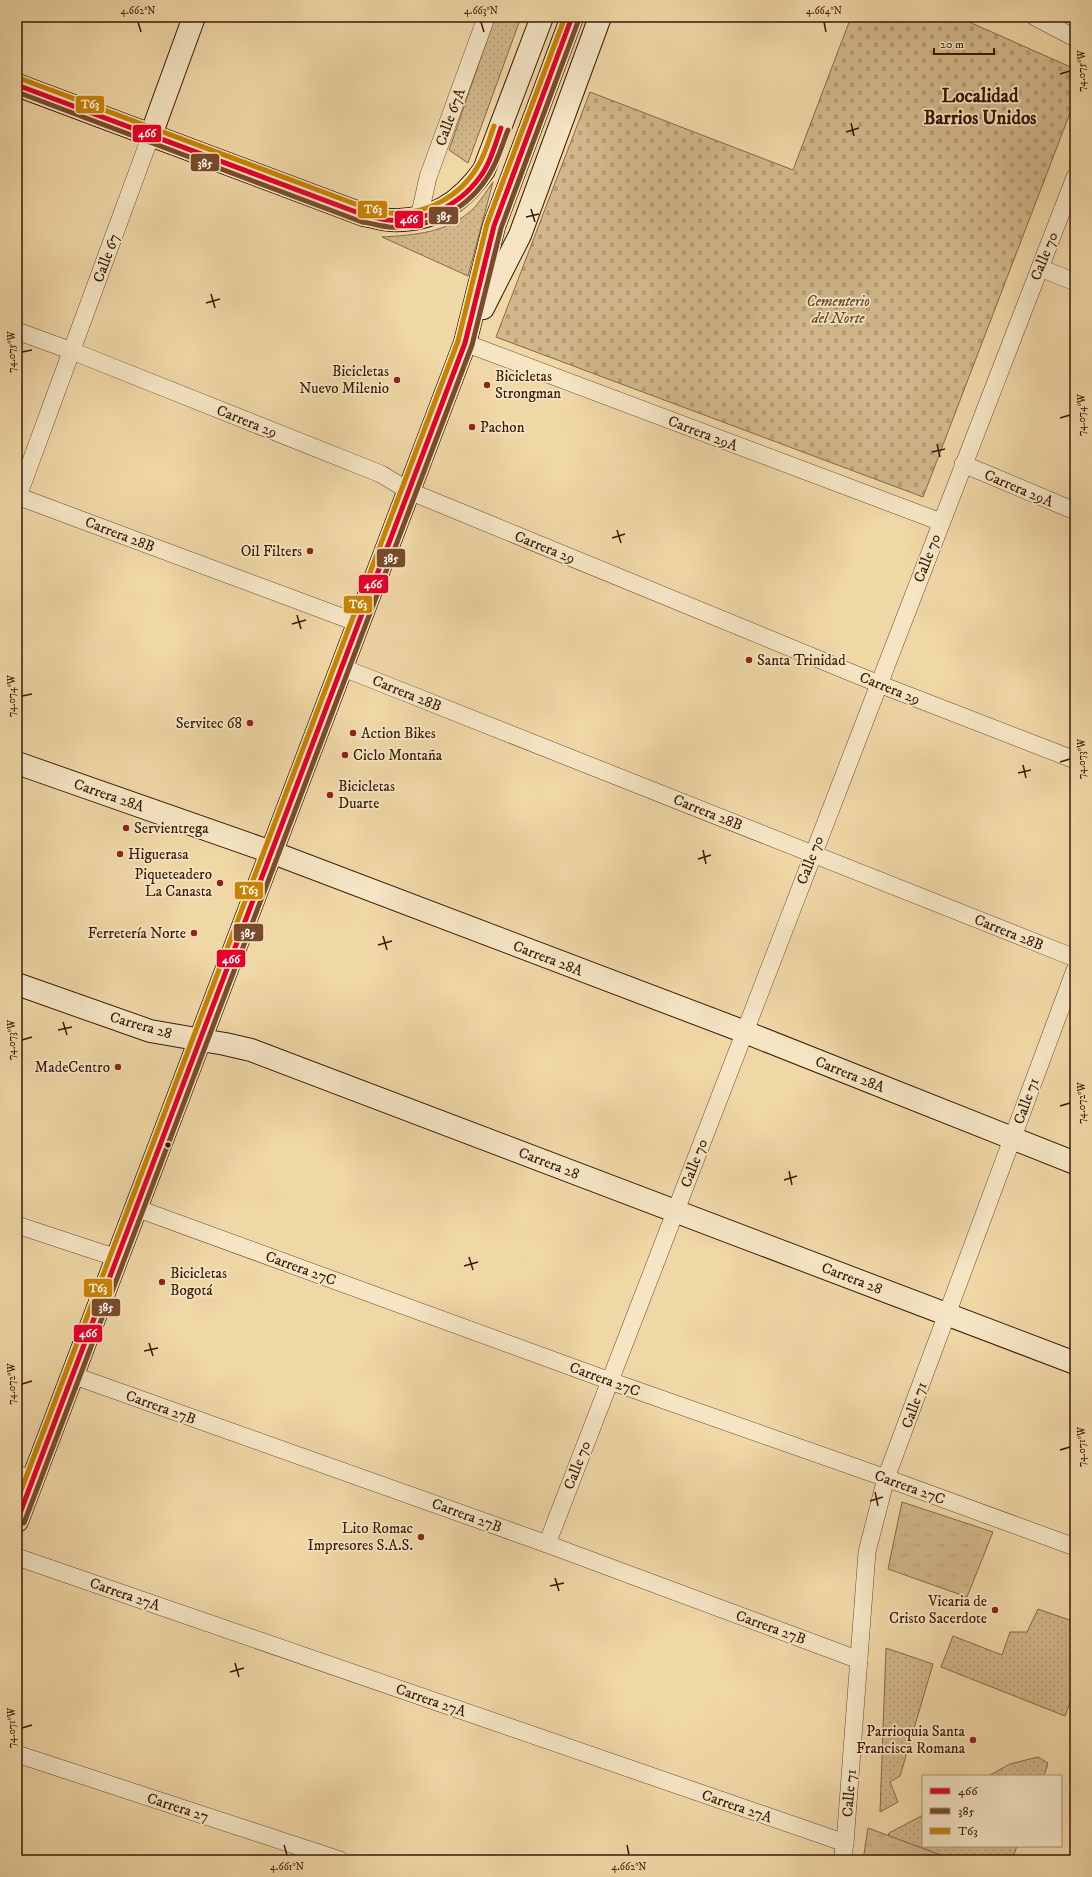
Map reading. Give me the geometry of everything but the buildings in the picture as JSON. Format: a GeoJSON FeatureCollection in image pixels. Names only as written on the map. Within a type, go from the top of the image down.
{"type":"FeatureCollection","features":[{"type":"Feature","properties":{"kind":"main road","name":"Calle 67"},"geometry":{"type":"LineString","coordinates":[[151,135],[194,17]]}},
{"type":"Feature","properties":{"kind":"main road"},"geometry":{"type":"LineString","coordinates":[[17,85],[364,214],[390,220],[419,218],[435,213],[455,202],[472,186],[484,170],[542,17]]}},
{"type":"Feature","properties":{"kind":"main road"},"geometry":{"type":"LineString","coordinates":[[465,343],[494,226],[522,147],[572,17]]}},
{"type":"Feature","properties":{"kind":"main road"},"geometry":{"type":"LineString","coordinates":[[17,1521],[25,1476],[72,1375],[404,499],[409,491],[465,343],[520,235],[600,17]]}},
{"type":"Feature","properties":{"kind":"main road","name":"Carrera 28A"},"geometry":{"type":"LineString","coordinates":[[17,763],[271,852],[745,1032],[1075,1163]]}},
{"type":"Feature","properties":{"kind":"main road","name":"Carrera 28"},"geometry":{"type":"LineString","coordinates":[[17,984],[150,1031],[251,1050],[1075,1363]]}},
{"type":"Feature","properties":{"kind":"street"},"geometry":{"type":"LineString","coordinates":[[1036,17],[1075,38]]}},
{"type":"Feature","properties":{"kind":"street","name":"Calle 67A"},"geometry":{"type":"LineString","coordinates":[[419,218],[428,177],[485,18]]}},
{"type":"Feature","properties":{"kind":"street","name":"Calle 67"},"geometry":{"type":"LineString","coordinates":[[17,497],[151,135]]}},
{"type":"Feature","properties":{"kind":"street","name":"Calle 70"},"geometry":{"type":"LineString","coordinates":[[547,1544],[1075,177]]}},
{"type":"Feature","properties":{"kind":"street"},"geometry":{"type":"LineString","coordinates":[[1040,268],[1075,282]]}},
{"type":"Feature","properties":{"kind":"street","name":"Carrera 29"},"geometry":{"type":"LineString","coordinates":[[17,331],[72,351],[381,474],[409,491],[879,684],[1075,760]]}},
{"type":"Feature","properties":{"kind":"street","name":"Carrera 29A"},"geometry":{"type":"LineString","coordinates":[[465,343],[941,522]]}},
{"type":"Feature","properties":{"kind":"street","name":"Carrera 29A"},"geometry":{"type":"LineString","coordinates":[[963,464],[1075,511]]}},
{"type":"Feature","properties":{"kind":"street","name":"Carrera 28B"},"geometry":{"type":"LineString","coordinates":[[17,497],[358,623]]}},
{"type":"Feature","properties":{"kind":"street","name":"Carrera 28B"},"geometry":{"type":"LineString","coordinates":[[341,667],[1075,958]]}},
{"type":"Feature","properties":{"kind":"street","name":"Calle 71"},"geometry":{"type":"LineString","coordinates":[[842,1860],[845,1843],[868,1552],[886,1478],[1075,970]]}},
{"type":"Feature","properties":{"kind":"street","name":"Carrera 27C"},"geometry":{"type":"LineString","coordinates":[[136,1208],[610,1381],[886,1478],[1075,1547]]}},
{"type":"Feature","properties":{"kind":"street"},"geometry":{"type":"LineString","coordinates":[[17,1225],[117,1258]]}},
{"type":"Feature","properties":{"kind":"street","name":"Carrera 27B"},"geometry":{"type":"LineString","coordinates":[[72,1375],[547,1544],[859,1660]]}},
{"type":"Feature","properties":{"kind":"street","name":"Carrera 27A"},"geometry":{"type":"LineString","coordinates":[[17,1557],[845,1843]]}},
{"type":"Feature","properties":{"kind":"street","name":"Carrera 27"},"geometry":{"type":"LineString","coordinates":[[17,1754],[340,1860]]}},
{"type":"Feature","properties":{"kind":"green space"},"geometry":{"type":"Polygon","coordinates":[[[495,17],[521,17],[468,163],[449,150],[495,17]]]}},
{"type":"Feature","properties":{"kind":"green space","name":"Cementerio del Norte"},"geometry":{"type":"Polygon","coordinates":[[[851,17],[958,17],[1075,69],[1075,100],[923,497],[496,337],[590,92],[793,170],[851,17]]]}},
{"type":"Feature","properties":{"kind":"green space"},"geometry":{"type":"Polygon","coordinates":[[[493,182],[468,276],[382,237],[418,234],[441,228],[452,223],[473,209],[493,182]]]}},
{"type":"Feature","properties":{"kind":"green space"},"geometry":{"type":"Polygon","coordinates":[[[902,1502],[993,1532],[967,1597],[888,1569],[902,1502]]]}},
{"type":"Feature","properties":{"kind":"green space"},"geometry":{"type":"Polygon","coordinates":[[[1038,1609],[1075,1622],[1075,1689],[1065,1716],[941,1667],[953,1636],[1002,1655],[1010,1632],[1027,1632],[1038,1609]]]}},
{"type":"Feature","properties":{"kind":"green space"},"geometry":{"type":"Polygon","coordinates":[[[886,1648],[933,1664],[900,1776],[890,1782],[898,1802],[880,1812],[886,1648]]]}},
{"type":"Feature","properties":{"kind":"green space"},"geometry":{"type":"Polygon","coordinates":[[[1038,1757],[1048,1763],[1044,1775],[990,1775],[1010,1764],[1038,1757]]]}},
{"type":"Feature","properties":{"kind":"green space"},"geometry":{"type":"Polygon","coordinates":[[[922,1816],[922,1847],[1017,1847],[1012,1860],[954,1860],[888,1836],[889,1833],[922,1816]]]}},
{"type":"Feature","properties":{"kind":"green space"},"geometry":{"type":"Polygon","coordinates":[[[868,1828],[954,1860],[863,1860],[868,1828]]]}},
{"type":"Feature","properties":{"kind":"transit line","name":"T63"},"geometry":{"type":"LineString","coordinates":[[17,1501],[458,341],[487,224],[565,17]]}},
{"type":"Feature","properties":{"kind":"transit line","name":"466"},"geometry":{"type":"LineString","coordinates":[[17,1521],[465,343],[494,226],[572,17]]}},
{"type":"Feature","properties":{"kind":"transit line","name":"385"},"geometry":{"type":"LineString","coordinates":[[24,1523],[472,345],[501,228],[579,19]]}},
{"type":"Feature","properties":{"kind":"transit line","name":"T63"},"geometry":{"type":"LineString","coordinates":[[19,78],[366,208],[387,213],[403,213],[429,207],[441,202],[462,187],[471,177],[481,161],[494,126]]}},
{"type":"Feature","properties":{"kind":"transit line","name":"466"},"geometry":{"type":"LineString","coordinates":[[17,85],[364,215],[388,220],[403,220],[430,214],[443,209],[466,193],[487,166],[501,128]]}},
{"type":"Feature","properties":{"kind":"transit line","name":"385"},"geometry":{"type":"LineString","coordinates":[[17,92],[362,222],[389,227],[404,227],[433,220],[460,206],[471,197],[490,173],[498,158],[508,130]]}},
{"type":"Feature","properties":{"kind":"place","name":"Bicicletas Nuevo Milenio"},"geometry":{"type":"Point","coordinates":[397,380]}},
{"type":"Feature","properties":{"kind":"place","name":"Bicicletas Strongman"},"geometry":{"type":"Point","coordinates":[487,385]}},
{"type":"Feature","properties":{"kind":"place","name":"Pachon"},"geometry":{"type":"Point","coordinates":[472,427]}},
{"type":"Feature","properties":{"kind":"place","name":"Oil Filters"},"geometry":{"type":"Point","coordinates":[310,551]}},
{"type":"Feature","properties":{"kind":"place","name":"Santa Trinidad"},"geometry":{"type":"Point","coordinates":[749,660]}},
{"type":"Feature","properties":{"kind":"place","name":"Servitec 68"},"geometry":{"type":"Point","coordinates":[250,723]}},
{"type":"Feature","properties":{"kind":"place","name":"Action Bikes"},"geometry":{"type":"Point","coordinates":[353,733]}},
{"type":"Feature","properties":{"kind":"place","name":"Ciclo Montaña"},"geometry":{"type":"Point","coordinates":[345,755]}},
{"type":"Feature","properties":{"kind":"place","name":"Bicicletas Duarte"},"geometry":{"type":"Point","coordinates":[330,795]}},
{"type":"Feature","properties":{"kind":"place","name":"Servientrega"},"geometry":{"type":"Point","coordinates":[126,828]}},
{"type":"Feature","properties":{"kind":"place","name":"Higuerasa"},"geometry":{"type":"Point","coordinates":[120,854]}},
{"type":"Feature","properties":{"kind":"place","name":"Piqueteadero La Canasta"},"geometry":{"type":"Point","coordinates":[220,883]}},
{"type":"Feature","properties":{"kind":"place","name":"Ferretería Norte"},"geometry":{"type":"Point","coordinates":[194,933]}},
{"type":"Feature","properties":{"kind":"place","name":"MadeCentro"},"geometry":{"type":"Point","coordinates":[118,1067]}},
{"type":"Feature","properties":{"kind":"place","name":"Bicicletas Bogotá"},"geometry":{"type":"Point","coordinates":[162,1282]}},
{"type":"Feature","properties":{"kind":"place","name":"Lito Romac Impresores S.A.S."},"geometry":{"type":"Point","coordinates":[421,1537]}},
{"type":"Feature","properties":{"kind":"place","name":"Vicaria de Cristo Sacerdote"},"geometry":{"type":"Point","coordinates":[995,1610]}},
{"type":"Feature","properties":{"kind":"place","name":"Parrioquia Santa Francisca Romana"},"geometry":{"type":"Point","coordinates":[973,1740]}},
{"type":"Feature","properties":{"kind":"district","name":"Localidad Barrios Unidos"},"geometry":{"type":"Point","coordinates":[980,106]}}]}
